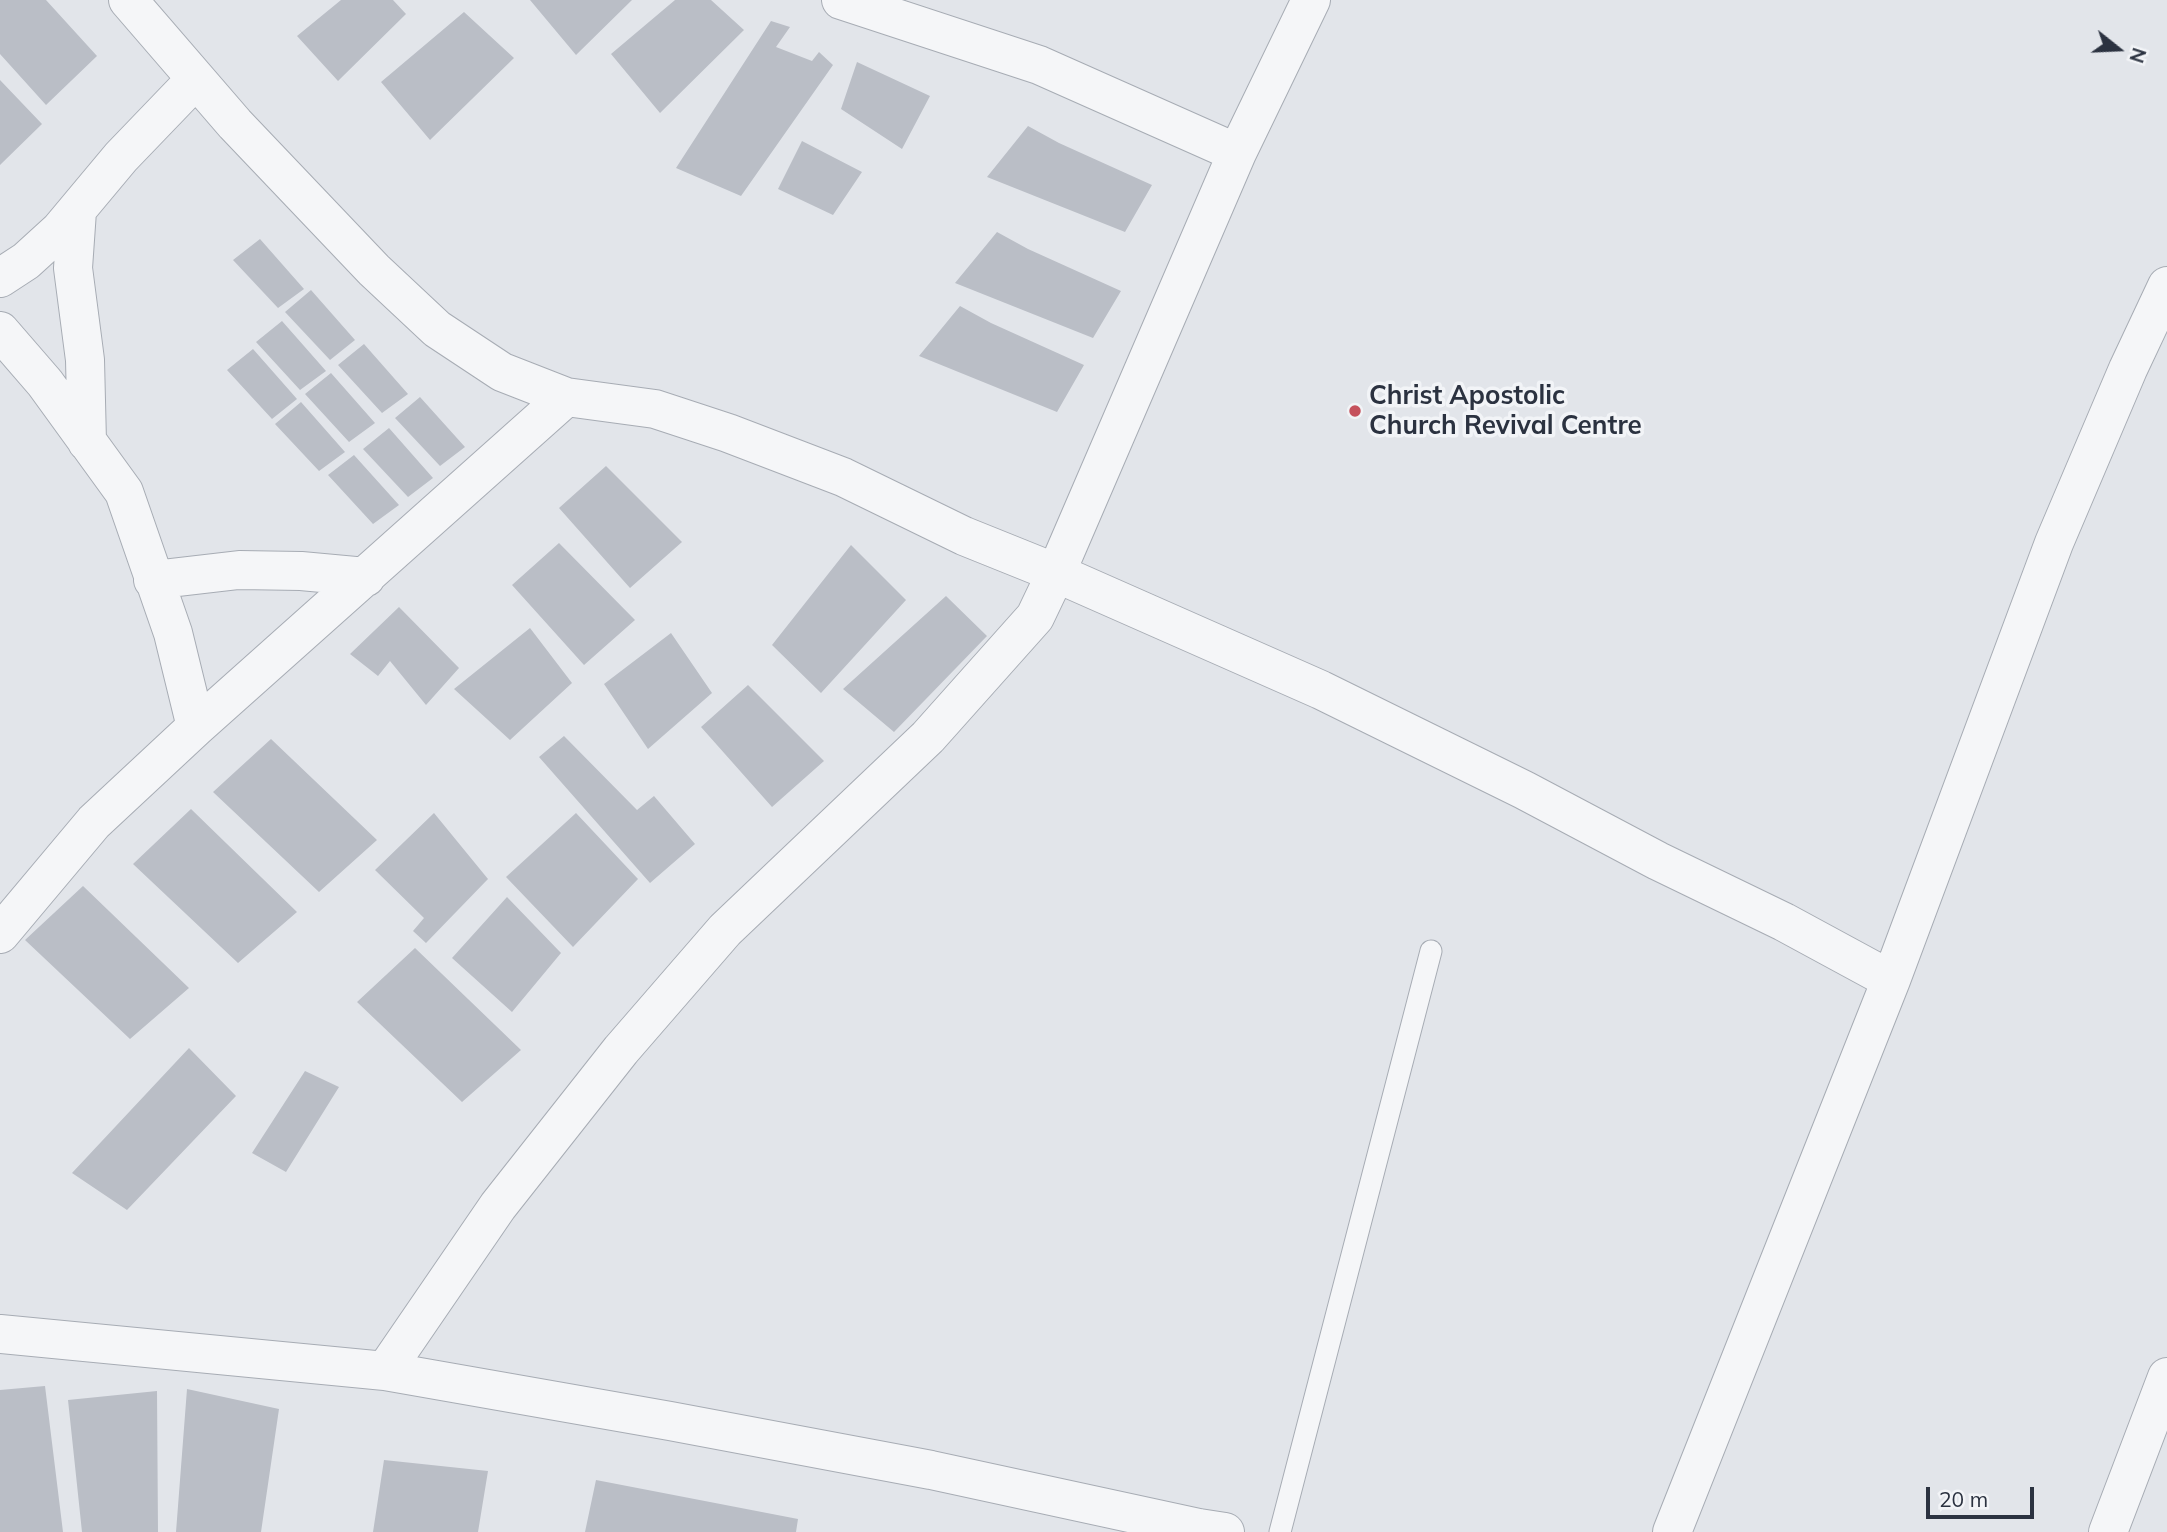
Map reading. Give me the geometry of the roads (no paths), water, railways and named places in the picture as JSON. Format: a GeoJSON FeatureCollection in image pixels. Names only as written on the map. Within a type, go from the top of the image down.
{"type":"FeatureCollection","features":[{"type":"Feature","properties":{"kind":"street"},"geometry":{"type":"LineString","coordinates":[[128,0],[195,79],[374,270],[437,329],[502,372],[566,397],[655,408],[843,477],[964,536],[1056,573],[1333,696],[1784,922],[1891,980]]}},
{"type":"Feature","properties":{"kind":"street"},"geometry":{"type":"LineString","coordinates":[[841,0],[1039,65],[1237,153]]}},
{"type":"Feature","properties":{"kind":"street"},"geometry":{"type":"LineString","coordinates":[[385,1371],[498,1206],[621,1051],[725,930],[928,737],[1035,617],[1237,153],[1311,0]]}},
{"type":"Feature","properties":{"kind":"street"},"geometry":{"type":"LineString","coordinates":[[0,278],[26,261],[60,230],[121,157],[195,79]]}},
{"type":"Feature","properties":{"kind":"street"},"geometry":{"type":"LineString","coordinates":[[76,211],[73,268],[85,360],[87,442]]}},
{"type":"Feature","properties":{"kind":"street"},"geometry":{"type":"LineString","coordinates":[[1672,1532],[1891,980],[2054,543],[2128,369],[2167,286]]}},
{"type":"Feature","properties":{"kind":"street"},"geometry":{"type":"LineString","coordinates":[[0,331],[45,383],[124,492],[173,633],[196,727]]}},
{"type":"Feature","properties":{"kind":"street"},"geometry":{"type":"LineString","coordinates":[[0,934],[94,822],[196,727],[566,397]]}},
{"type":"Feature","properties":{"kind":"street"},"geometry":{"type":"LineString","coordinates":[[153,580],[239,570],[366,578]]}},
{"type":"Feature","properties":{"kind":"street"},"geometry":{"type":"LineString","coordinates":[[0,1334],[385,1371],[670,1420],[931,1470],[1207,1531]]}},
{"type":"Feature","properties":{"kind":"street"},"geometry":{"type":"LineString","coordinates":[[2108,1532],[2167,1377]]}},
{"type":"Feature","properties":{"kind":"lane"},"geometry":{"type":"LineString","coordinates":[[1280,1532],[1431,951]]}},
{"type":"Feature","properties":{"kind":"place","name":"Christ Apostolic Church Revival Centre"},"geometry":{"type":"Point","coordinates":[1355,411]}}]}
